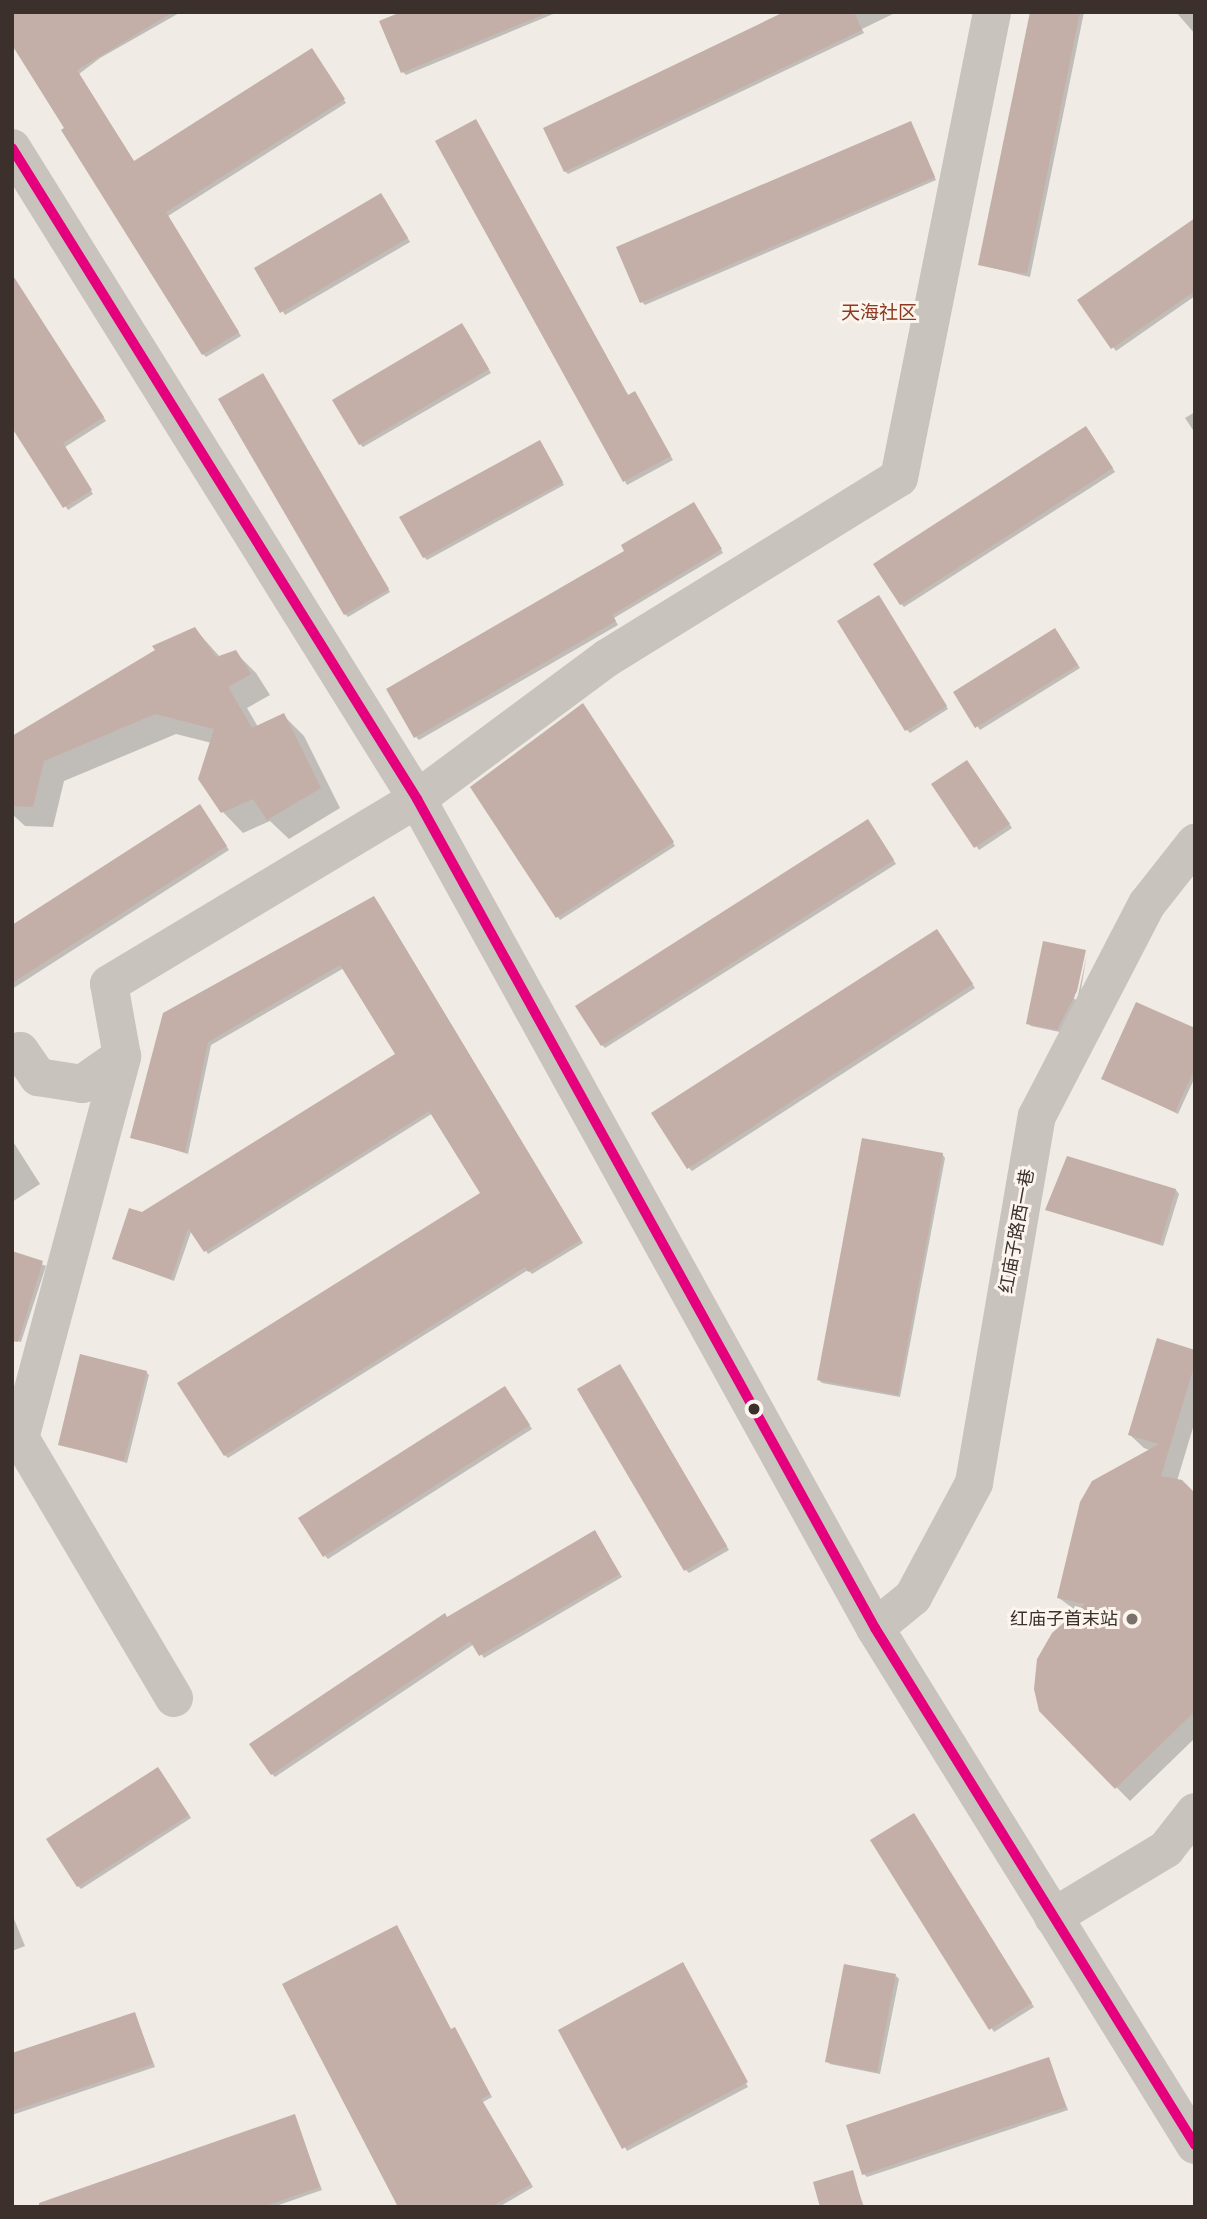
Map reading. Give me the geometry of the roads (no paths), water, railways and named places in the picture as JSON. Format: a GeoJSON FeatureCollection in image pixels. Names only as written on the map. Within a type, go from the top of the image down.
{"type":"FeatureCollection","features":[{"type":"Feature","properties":{"kind":"street"},"geometry":{"type":"LineString","coordinates":[[174,1698],[20,1438],[122,1056],[109,984],[417,799],[607,658],[899,478],[992,12]]}},
{"type":"Feature","properties":{"kind":"street"},"geometry":{"type":"LineString","coordinates":[[12,148],[417,799],[875,1628],[1195,2144]]}},
{"type":"Feature","properties":{"kind":"street","name":"红庙子路西一巷"},"geometry":{"type":"LineString","coordinates":[[875,1628],[913,1597],[974,1483],[1037,1116],[1147,904],[1195,843]]}},
{"type":"Feature","properties":{"kind":"street"},"geometry":{"type":"LineString","coordinates":[[12,1055],[20,1051],[38,1077],[82,1084],[122,1056]]}},
{"type":"Feature","properties":{"kind":"street"},"geometry":{"type":"LineString","coordinates":[[1053,1917],[1166,1849],[1195,1812]]}},
{"type":"Feature","properties":{"kind":"place","name":"红庙子首末站"},"geometry":{"type":"Point","coordinates":[1132,1619]}},
{"type":"Feature","properties":{"kind":"district","name":"天海社区"},"geometry":{"type":"Point","coordinates":[879,313]}}]}
